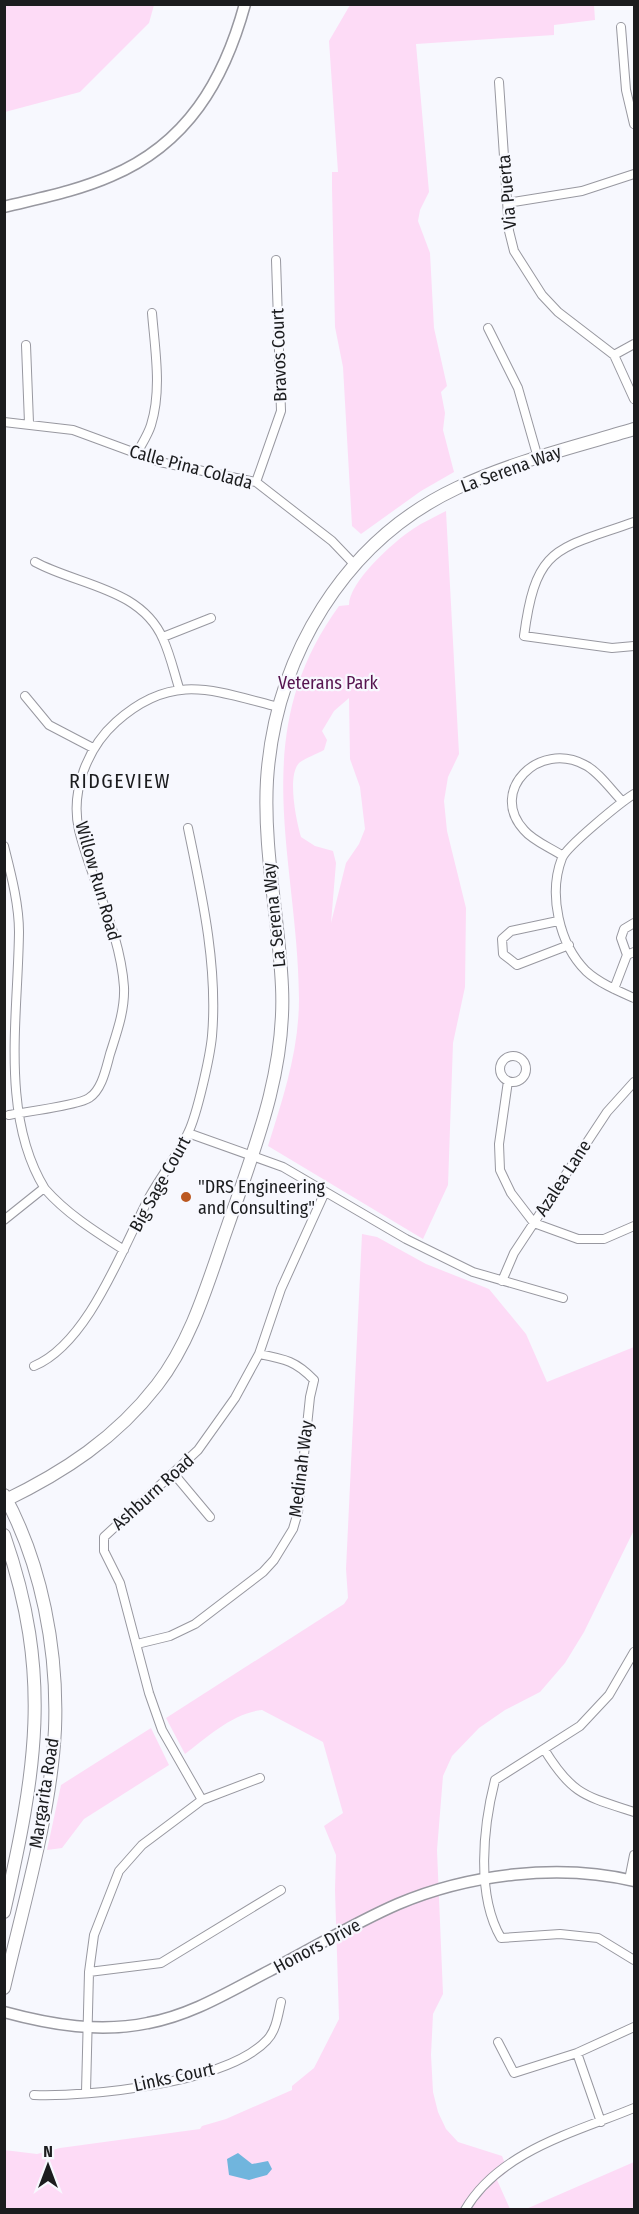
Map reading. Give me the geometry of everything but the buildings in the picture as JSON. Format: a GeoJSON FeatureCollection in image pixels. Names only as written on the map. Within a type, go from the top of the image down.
{"type":"FeatureCollection","features":[{"type":"Feature","properties":{"kind":"main road","name":"La Serena Way"},"geometry":{"type":"LineString","coordinates":[[5,1499],[69,1468],[118,1429],[159,1383],[193,1324],[270,1098],[282,1023],[282,985],[267,846],[267,782],[278,707],[292,666],[315,619],[354,564],[400,523],[430,503],[495,471],[634,429]]}},
{"type":"Feature","properties":{"kind":"main road","name":"Margarita Road"},"geometry":{"type":"LineString","coordinates":[[4,1988],[43,1814],[55,1728],[54,1678],[43,1601],[32,1564],[5,1499]]}},
{"type":"Feature","properties":{"kind":"main road","name":"Margarita Road"},"geometry":{"type":"LineString","coordinates":[[4,1535],[26,1609],[36,1692],[33,1766],[4,1911]]}},
{"type":"Feature","properties":{"kind":"street"},"geometry":{"type":"LineString","coordinates":[[4,207],[112,176],[149,156],[174,135],[214,86],[231,51],[244,4]]}},
{"type":"Feature","properties":{"kind":"street"},"geometry":{"type":"LineString","coordinates":[[621,27],[626,90],[634,124]]}},
{"type":"Feature","properties":{"kind":"street","name":"Via Puerta"},"geometry":{"type":"LineString","coordinates":[[498,82],[509,231],[514,251],[542,295],[558,312],[614,355],[634,399]]}},
{"type":"Feature","properties":{"kind":"street"},"geometry":{"type":"LineString","coordinates":[[507,203],[582,191],[634,174]]}},
{"type":"Feature","properties":{"kind":"street","name":"Bravos Court"},"geometry":{"type":"LineString","coordinates":[[256,482],[281,411],[276,260]]}},
{"type":"Feature","properties":{"kind":"street"},"geometry":{"type":"LineString","coordinates":[[136,455],[151,426],[155,401],[157,376],[152,313]]}},
{"type":"Feature","properties":{"kind":"street"},"geometry":{"type":"LineString","coordinates":[[488,328],[518,388],[538,458]]}},
{"type":"Feature","properties":{"kind":"street"},"geometry":{"type":"LineString","coordinates":[[614,355],[634,344]]}},
{"type":"Feature","properties":{"kind":"street"},"geometry":{"type":"LineString","coordinates":[[26,345],[29,423]]}},
{"type":"Feature","properties":{"kind":"street","name":"Calle Pina Colada"},"geometry":{"type":"LineString","coordinates":[[4,422],[29,423],[95,436],[136,455],[160,462],[256,482],[277,501],[332,541],[354,564]]}},
{"type":"Feature","properties":{"kind":"street"},"geometry":{"type":"LineString","coordinates":[[634,522],[559,549],[544,565],[533,584],[524,636],[612,648],[634,646]]}},
{"type":"Feature","properties":{"kind":"street"},"geometry":{"type":"LineString","coordinates":[[34,562],[55,573],[104,588],[123,597],[142,611],[163,637],[178,688]]}},
{"type":"Feature","properties":{"kind":"street"},"geometry":{"type":"LineString","coordinates":[[163,637],[211,618]]}},
{"type":"Feature","properties":{"kind":"street","name":"Willow Run Road"},"geometry":{"type":"LineString","coordinates":[[9,1115],[89,1099],[99,1087],[123,1012],[124,989],[116,940],[79,828],[80,786],[93,748],[105,732],[147,699],[178,688],[210,691],[278,707]]}},
{"type":"Feature","properties":{"kind":"street"},"geometry":{"type":"LineString","coordinates":[[25,696],[49,725],[93,748]]}},
{"type":"Feature","properties":{"kind":"street"},"geometry":{"type":"LineString","coordinates":[[563,856],[524,831],[516,818],[513,799],[517,781],[528,768],[551,757],[569,759],[587,766],[622,801]]}},
{"type":"Feature","properties":{"kind":"street"},"geometry":{"type":"LineString","coordinates":[[634,794],[622,801],[563,856],[557,882],[558,921],[569,945],[586,970],[614,989],[634,998]]}},
{"type":"Feature","properties":{"kind":"street","name":"Big Sage Court"},"geometry":{"type":"LineString","coordinates":[[34,1366],[48,1360],[70,1339],[124,1250],[153,1191],[188,1133],[212,1038],[213,998],[201,894],[188,828]]}},
{"type":"Feature","properties":{"kind":"street"},"geometry":{"type":"LineString","coordinates":[[4,846],[19,931],[9,1051],[9,1115],[24,1156],[44,1188],[80,1221],[124,1250]]}},
{"type":"Feature","properties":{"kind":"street"},"geometry":{"type":"LineString","coordinates":[[558,921],[512,931],[502,939],[503,954],[517,965],[569,945]]}},
{"type":"Feature","properties":{"kind":"street"},"geometry":{"type":"LineString","coordinates":[[614,989],[631,954],[621,933],[627,925],[634,923]]}},
{"type":"Feature","properties":{"kind":"street"},"geometry":{"type":"LineString","coordinates":[[508,1081],[499,1144],[500,1170],[511,1193],[534,1223],[578,1239],[604,1239],[634,1226]]}},
{"type":"Feature","properties":{"kind":"street","name":"Azalea Lane"},"geometry":{"type":"LineString","coordinates":[[502,1281],[511,1259],[607,1112],[633,1086]]}},
{"type":"Feature","properties":{"kind":"street"},"geometry":{"type":"LineString","coordinates":[[188,1133],[283,1167],[440,1257],[502,1281],[563,1298]]}},
{"type":"Feature","properties":{"kind":"street"},"geometry":{"type":"LineString","coordinates":[[4,1220],[44,1188]]}},
{"type":"Feature","properties":{"kind":"street","name":"Ashburn Road"},"geometry":{"type":"LineString","coordinates":[[202,1800],[162,1730],[149,1693],[120,1583],[104,1551],[104,1537],[198,1450],[219,1422],[259,1354],[281,1289],[325,1192]]}},
{"type":"Feature","properties":{"kind":"street","name":"Medinah Way"},"geometry":{"type":"LineString","coordinates":[[137,1644],[170,1636],[195,1624],[263,1572],[293,1528],[303,1487],[310,1397],[314,1380],[301,1366],[284,1359],[259,1354]]}},
{"type":"Feature","properties":{"kind":"street"},"geometry":{"type":"LineString","coordinates":[[174,1474],[210,1517]]}},
{"type":"Feature","properties":{"kind":"street"},"geometry":{"type":"LineString","coordinates":[[634,1652],[609,1695],[580,1726],[512,1767],[495,1780],[485,1833],[490,1914],[501,1938],[560,1934],[598,1938],[634,1960]]}},
{"type":"Feature","properties":{"kind":"street"},"geometry":{"type":"LineString","coordinates":[[544,1749],[561,1777],[584,1795],[634,1812]]}},
{"type":"Feature","properties":{"kind":"street"},"geometry":{"type":"LineString","coordinates":[[86,2092],[88,1972],[94,1935],[119,1871],[142,1845],[202,1800],[260,1778]]}},
{"type":"Feature","properties":{"kind":"street"},"geometry":{"type":"LineString","coordinates":[[632,1880],[634,1855]]}},
{"type":"Feature","properties":{"kind":"street","name":"Honors Drive"},"geometry":{"type":"LineString","coordinates":[[4,2012],[86,2028],[148,2023],[180,2015],[398,1904],[426,1894],[487,1879],[568,1874],[632,1880]]}},
{"type":"Feature","properties":{"kind":"street"},"geometry":{"type":"LineString","coordinates":[[88,1972],[160,1963],[281,1890]]}},
{"type":"Feature","properties":{"kind":"street","name":"Links Court"},"geometry":{"type":"LineString","coordinates":[[34,2095],[61,2096],[188,2078],[237,2060],[256,2050],[268,2039],[281,2002]]}},
{"type":"Feature","properties":{"kind":"street"},"geometry":{"type":"LineString","coordinates":[[498,2042],[513,2073],[576,2053],[634,2027]]}},
{"type":"Feature","properties":{"kind":"street"},"geometry":{"type":"LineString","coordinates":[[576,2053],[601,2122]]}},
{"type":"Feature","properties":{"kind":"street"},"geometry":{"type":"LineString","coordinates":[[465,2210],[475,2191],[515,2160],[634,2108]]}},
{"type":"Feature","properties":{"kind":"green space"},"geometry":{"type":"Polygon","coordinates":[[[5,4],[154,5],[149,23],[80,92],[5,112],[5,4]]]}},
{"type":"Feature","properties":{"kind":"green space"},"geometry":{"type":"Polygon","coordinates":[[[350,5],[594,5],[595,20],[554,25],[554,35],[416,44],[429,192],[420,210],[418,221],[430,253],[434,328],[447,386],[441,392],[445,413],[443,430],[454,472],[421,491],[361,534],[352,526],[343,367],[335,327],[332,188],[332,172],[338,172],[329,41],[350,5]]]}},
{"type":"Feature","properties":{"kind":"green space","name":"Veterans Park"},"geometry":{"type":"Polygon","coordinates":[[[446,511],[459,754],[448,777],[444,801],[447,831],[466,908],[465,987],[453,1043],[448,1185],[423,1239],[268,1146],[289,1074],[298,1018],[297,947],[283,798],[285,750],[293,702],[310,654],[339,606],[349,605],[356,585],[364,574],[405,535],[446,511]],[[349,698],[334,711],[322,731],[327,740],[324,750],[304,759],[295,769],[293,788],[301,837],[315,846],[333,851],[336,863],[331,923],[346,863],[359,844],[365,829],[360,787],[350,759],[349,698]]]}},
{"type":"Feature","properties":{"kind":"green space"},"geometry":{"type":"Polygon","coordinates":[[[362,1234],[377,1237],[426,1264],[489,1289],[526,1334],[547,1382],[634,1347],[634,1530],[584,1632],[565,1663],[540,1692],[505,1710],[479,1728],[452,1756],[443,1776],[437,1850],[443,1994],[433,2014],[431,2055],[433,2092],[438,2112],[446,2129],[458,2142],[502,2156],[508,2171],[497,2180],[510,2209],[5,2209],[4,2150],[37,2154],[60,2148],[200,2129],[202,2126],[226,2119],[292,2090],[292,2086],[314,2068],[339,2019],[336,1855],[324,1826],[343,1813],[323,1742],[262,1710],[231,1721],[211,1733],[185,1754],[166,1718],[344,1604],[348,1598],[346,1569],[362,1234]]]}},
{"type":"Feature","properties":{"kind":"green space"},"geometry":{"type":"Polygon","coordinates":[[[151,1728],[169,1765],[84,1819],[62,1848],[47,1850],[61,1785],[151,1728]]]}},
{"type":"Feature","properties":{"kind":"green space"},"geometry":{"type":"Polygon","coordinates":[[[634,2162],[634,2209],[526,2209],[634,2162]]]}},
{"type":"Feature","properties":{"kind":"water"},"geometry":{"type":"Polygon","coordinates":[[[238,2153],[252,2164],[268,2161],[272,2169],[267,2175],[249,2180],[229,2175],[227,2159],[238,2153]]]}},
{"type":"Feature","properties":{"kind":"place","name":"\"DRS Engineering and Consulting\""},"geometry":{"type":"Point","coordinates":[186,1197]}},
{"type":"Feature","properties":{"kind":"district","name":"RIDGEVIEW"},"geometry":{"type":"Point","coordinates":[120,781]}}]}
